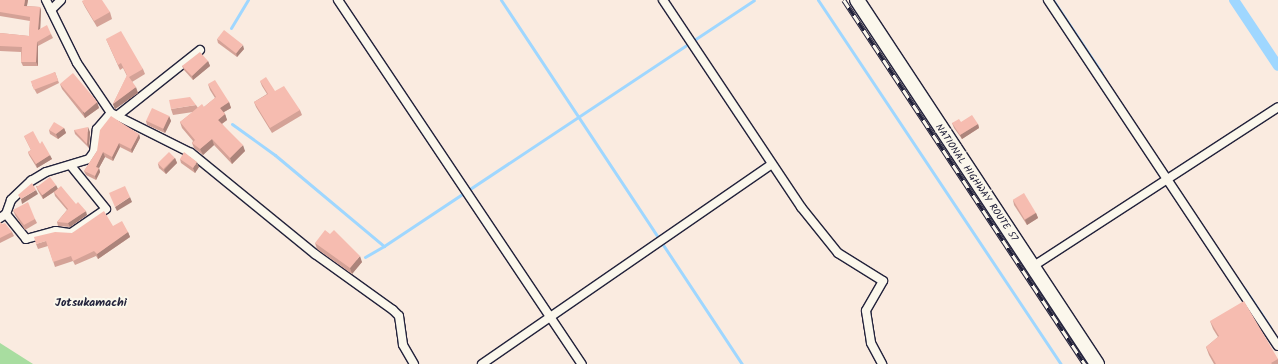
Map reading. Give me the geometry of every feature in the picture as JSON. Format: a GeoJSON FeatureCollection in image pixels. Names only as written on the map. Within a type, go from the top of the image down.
{"type":"FeatureCollection","features":[{"type":"Feature","properties":{"kind":"highway","name":"NATIONAL HIGHWAY ROUTE 57"},"geometry":{"type":"LineString","coordinates":[[857,0],[1097,364]]}},
{"type":"Feature","properties":{"kind":"street"},"geometry":{"type":"LineString","coordinates":[[46,0],[76,62],[114,114],[191,153],[315,254],[393,310],[399,316],[403,346],[414,364]]}},
{"type":"Feature","properties":{"kind":"street"},"geometry":{"type":"LineString","coordinates":[[51,10],[61,0]]}},
{"type":"Feature","properties":{"kind":"street"},"geometry":{"type":"LineString","coordinates":[[338,0],[582,364]]}},
{"type":"Feature","properties":{"kind":"street"},"geometry":{"type":"LineString","coordinates":[[663,0],[771,165],[838,253],[883,281],[866,312],[871,343],[882,364]]}},
{"type":"Feature","properties":{"kind":"street"},"geometry":{"type":"LineString","coordinates":[[1048,0],[1278,346]]}},
{"type":"Feature","properties":{"kind":"street"},"geometry":{"type":"LineString","coordinates":[[71,166],[106,209],[71,233],[56,231],[26,239],[3,216],[11,200],[31,181],[46,172],[82,163],[94,152],[97,129],[114,114],[200,50]]}},
{"type":"Feature","properties":{"kind":"street"},"geometry":{"type":"LineString","coordinates":[[1032,267],[1278,107]]}},
{"type":"Feature","properties":{"kind":"street"},"geometry":{"type":"LineString","coordinates":[[482,364],[551,318],[771,165]]}},
{"type":"Feature","properties":{"kind":"green space"},"geometry":{"type":"Polygon","coordinates":[[[0,343],[33,364],[0,364],[0,343]]]}},
{"type":"Feature","properties":{"kind":"building"},"geometry":{"type":"Polygon","coordinates":[[[0,0],[25,0],[24,6],[40,7],[38,30],[47,25],[51,34],[37,42],[36,62],[21,62],[22,47],[0,46],[0,33],[29,36],[30,17],[0,12],[0,0]]]}},
{"type":"Feature","properties":{"kind":"building"},"geometry":{"type":"Polygon","coordinates":[[[102,0],[110,12],[94,21],[82,1],[102,0]]]}},
{"type":"Feature","properties":{"kind":"building"},"geometry":{"type":"Polygon","coordinates":[[[224,30],[243,45],[236,53],[217,39],[224,30]]]}},
{"type":"Feature","properties":{"kind":"building"},"geometry":{"type":"Polygon","coordinates":[[[121,31],[143,69],[129,77],[136,87],[113,104],[127,75],[121,63],[118,65],[106,39],[121,31]]]}},
{"type":"Feature","properties":{"kind":"building"},"geometry":{"type":"Polygon","coordinates":[[[200,52],[208,61],[192,76],[182,66],[200,52]]]}},
{"type":"Feature","properties":{"kind":"building"},"geometry":{"type":"Polygon","coordinates":[[[55,72],[58,80],[34,90],[31,81],[55,72]]]}},
{"type":"Feature","properties":{"kind":"building"},"geometry":{"type":"Polygon","coordinates":[[[73,73],[97,102],[84,113],[60,84],[73,73]]]}},
{"type":"Feature","properties":{"kind":"building"},"geometry":{"type":"Polygon","coordinates":[[[266,77],[275,91],[284,86],[300,110],[270,128],[254,102],[268,94],[260,81],[266,77]]]}},
{"type":"Feature","properties":{"kind":"building"},"geometry":{"type":"Polygon","coordinates":[[[215,80],[229,102],[220,108],[225,114],[218,120],[243,145],[230,158],[212,139],[200,149],[192,143],[195,140],[180,122],[202,104],[204,107],[216,97],[208,84],[215,80]]]}},
{"type":"Feature","properties":{"kind":"building"},"geometry":{"type":"Polygon","coordinates":[[[190,97],[196,105],[171,109],[169,100],[190,97]]]}},
{"type":"Feature","properties":{"kind":"building"},"geometry":{"type":"Polygon","coordinates":[[[152,108],[169,116],[163,129],[146,121],[152,108]]]}},
{"type":"Feature","properties":{"kind":"building"},"geometry":{"type":"Polygon","coordinates":[[[972,115],[978,124],[960,135],[952,123],[959,119],[961,122],[972,115]]]}},
{"type":"Feature","properties":{"kind":"building"},"geometry":{"type":"Polygon","coordinates":[[[111,116],[139,134],[131,149],[119,143],[112,157],[103,152],[96,167],[99,168],[95,176],[84,171],[97,151],[100,130],[111,116]]]}},
{"type":"Feature","properties":{"kind":"building"},"geometry":{"type":"Polygon","coordinates":[[[54,122],[64,128],[56,134],[49,130],[54,122]]]}},
{"type":"Feature","properties":{"kind":"building"},"geometry":{"type":"Polygon","coordinates":[[[88,127],[87,144],[74,130],[88,127]]]}},
{"type":"Feature","properties":{"kind":"building"},"geometry":{"type":"Polygon","coordinates":[[[33,131],[40,144],[42,141],[50,155],[36,164],[28,152],[31,150],[24,136],[33,131]]]}},
{"type":"Feature","properties":{"kind":"building"},"geometry":{"type":"Polygon","coordinates":[[[169,152],[175,158],[163,169],[158,163],[169,152]]]}},
{"type":"Feature","properties":{"kind":"building"},"geometry":{"type":"Polygon","coordinates":[[[184,152],[197,162],[193,168],[180,159],[184,152]]]}},
{"type":"Feature","properties":{"kind":"building"},"geometry":{"type":"Polygon","coordinates":[[[50,177],[56,185],[42,195],[36,187],[50,177]]]}},
{"type":"Feature","properties":{"kind":"building"},"geometry":{"type":"Polygon","coordinates":[[[32,183],[36,190],[21,199],[18,195],[32,183]]]}},
{"type":"Feature","properties":{"kind":"building"},"geometry":{"type":"Polygon","coordinates":[[[61,186],[76,204],[78,202],[86,211],[68,223],[57,222],[68,209],[54,192],[61,186]]]}},
{"type":"Feature","properties":{"kind":"building"},"geometry":{"type":"Polygon","coordinates":[[[125,186],[130,197],[115,207],[109,193],[125,186]]]}},
{"type":"Feature","properties":{"kind":"building"},"geometry":{"type":"Polygon","coordinates":[[[1024,193],[1036,213],[1025,219],[1013,200],[1024,193]]]}},
{"type":"Feature","properties":{"kind":"building"},"geometry":{"type":"Polygon","coordinates":[[[28,202],[35,219],[24,225],[13,210],[28,202]]]}},
{"type":"Feature","properties":{"kind":"building"},"geometry":{"type":"Polygon","coordinates":[[[104,211],[113,226],[122,221],[128,232],[97,254],[94,251],[73,261],[71,256],[53,262],[46,241],[36,244],[34,237],[55,232],[72,233],[104,211]]]}},
{"type":"Feature","properties":{"kind":"building"},"geometry":{"type":"Polygon","coordinates":[[[0,222],[2,224],[5,223],[12,232],[0,238],[0,222]]]}},
{"type":"Feature","properties":{"kind":"building"},"geometry":{"type":"Polygon","coordinates":[[[325,230],[330,234],[334,230],[360,256],[350,268],[315,243],[325,230]]]}},
{"type":"Feature","properties":{"kind":"building"},"geometry":{"type":"Polygon","coordinates":[[[1244,301],[1278,359],[1271,363],[1272,364],[1216,364],[1206,347],[1219,336],[1210,321],[1244,301]]]}},
{"type":"Feature","properties":{"kind":"waterway"},"geometry":{"type":"LineString","coordinates":[[231,28],[248,0]]}},
{"type":"Feature","properties":{"kind":"waterway"},"geometry":{"type":"LineString","coordinates":[[501,0],[742,364]]}},
{"type":"Feature","properties":{"kind":"waterway"},"geometry":{"type":"LineString","coordinates":[[232,124],[275,155],[384,246],[754,0]]}},
{"type":"Feature","properties":{"kind":"waterway"},"geometry":{"type":"LineString","coordinates":[[818,0],[1061,364]]}},
{"type":"Feature","properties":{"kind":"waterway"},"geometry":{"type":"LineString","coordinates":[[1053,0],[1101,72]]}},
{"type":"Feature","properties":{"kind":"waterway"},"geometry":{"type":"LineString","coordinates":[[1234,0],[1278,66]]}},
{"type":"Feature","properties":{"kind":"waterway"},"geometry":{"type":"LineString","coordinates":[[365,257],[384,246]]}},
{"type":"Feature","properties":{"kind":"waterway"},"geometry":{"type":"LineString","coordinates":[[1244,288],[1270,327]]}},
{"type":"Feature","properties":{"kind":"railway"},"geometry":{"type":"LineString","coordinates":[[844,0],[1085,364]]}},
{"type":"Feature","properties":{"kind":"district","name":"Jotsukamachi"},"geometry":{"type":"Point","coordinates":[91,303]}}]}
